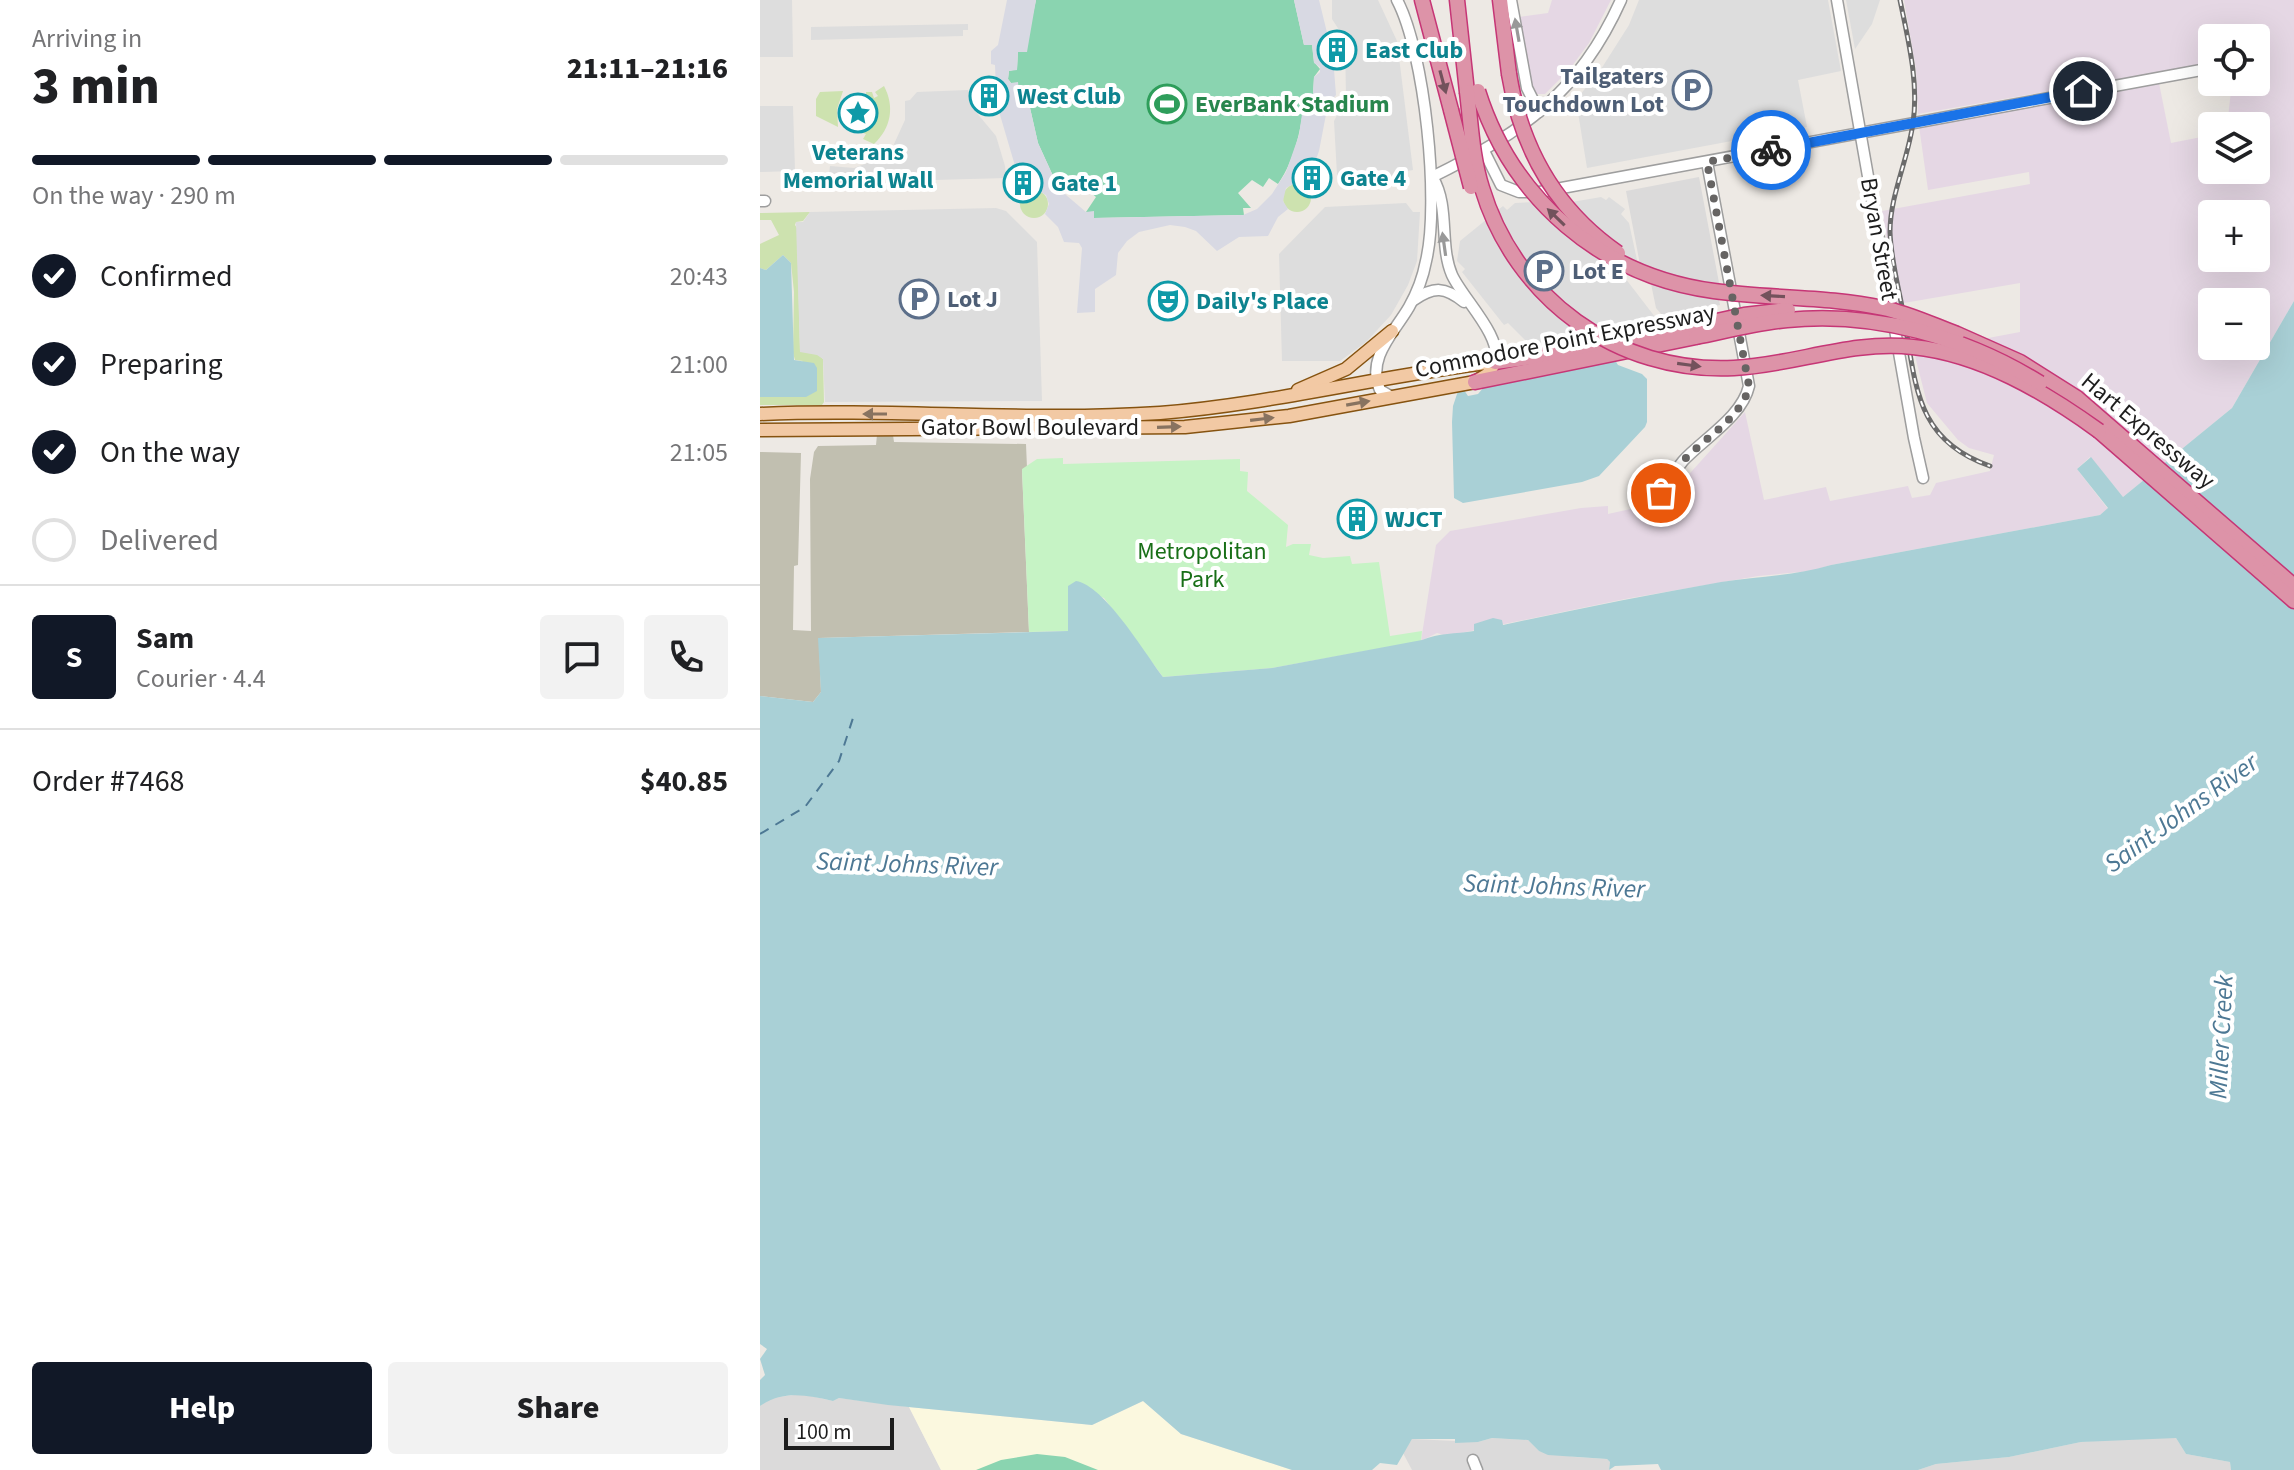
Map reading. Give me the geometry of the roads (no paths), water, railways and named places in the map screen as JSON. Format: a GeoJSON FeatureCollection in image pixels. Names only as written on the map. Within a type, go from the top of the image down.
{"type":"FeatureCollection","features":[{"type":"Feature","properties":{"kind":"highway"},"geometry":{"type":"LineString","coordinates":[[1422,0],[1472,189],[1485,224],[1509,263],[1546,298],[1581,324],[1618,345],[1650,357],[1689,366],[1757,366],[1868,345],[1914,347],[1948,353],[1978,362],[2016,380],[2099,431]]}},
{"type":"Feature","properties":{"kind":"highway"},"geometry":{"type":"LineString","coordinates":[[1457,0],[1473,150],[1481,187],[1503,238],[1546,298]]}},
{"type":"Feature","properties":{"kind":"highway"},"geometry":{"type":"LineString","coordinates":[[1464,0],[1472,63],[1485,110],[1502,147],[1531,191],[1568,229],[1605,255],[1646,275],[1698,289],[1869,305],[1896,311],[1957,334]]}},
{"type":"Feature","properties":{"kind":"highway"},"geometry":{"type":"LineString","coordinates":[[1500,0],[1516,110],[1544,176],[1567,207],[1597,237],[1627,259],[1663,277],[1698,289]]}},
{"type":"Feature","properties":{"kind":"highway","name":"Commodore Point Expressway"},"geometry":{"type":"LineString","coordinates":[[1475,382],[1695,332],[1758,313],[1838,310],[1904,319],[1957,334]]}},
{"type":"Feature","properties":{"kind":"highway","name":"Commodore Point Expressway"},"geometry":{"type":"LineString","coordinates":[[1495,362],[1800,319],[1858,321],[1910,330],[1972,349],[2015,369],[2058,395],[2099,431]]}},
{"type":"Feature","properties":{"kind":"highway","name":"Hart Expressway"},"geometry":{"type":"LineString","coordinates":[[1957,334],[2020,362],[2077,398],[2294,586]]}},
{"type":"Feature","properties":{"kind":"highway","name":"Hart Expressway"},"geometry":{"type":"LineString","coordinates":[[2099,431],[2294,601]]}},
{"type":"Feature","properties":{"kind":"main road"},"geometry":{"type":"LineString","coordinates":[[1261,402],[1336,375],[1366,355],[1392,331]]}},
{"type":"Feature","properties":{"kind":"main road"},"geometry":{"type":"LineString","coordinates":[[1475,382],[1488,374],[1495,362]]}},
{"type":"Feature","properties":{"kind":"main road","name":"Commodore Point Expressway"},"geometry":{"type":"LineString","coordinates":[[1261,402],[1495,362]]}},
{"type":"Feature","properties":{"kind":"main road","name":"Commodore Point Expressway"},"geometry":{"type":"LineString","coordinates":[[1299,414],[1475,382]]}},
{"type":"Feature","properties":{"kind":"main road","name":"Gator Bowl Boulevard"},"geometry":{"type":"LineString","coordinates":[[764,414],[1121,415],[1261,402]]}},
{"type":"Feature","properties":{"kind":"main road","name":"Gator Bowl Boulevard"},"geometry":{"type":"LineString","coordinates":[[760,430],[1152,428],[1299,414]]}},
{"type":"Feature","properties":{"kind":"street"},"geometry":{"type":"LineString","coordinates":[[1392,397],[1381,392],[1376,363],[1412,301],[1428,254],[1432,177],[1415,47],[1397,0]]}},
{"type":"Feature","properties":{"kind":"street"},"geometry":{"type":"LineString","coordinates":[[1511,0],[1527,88],[1539,112]]}},
{"type":"Feature","properties":{"kind":"street"},"geometry":{"type":"LineString","coordinates":[[1432,177],[1484,151],[1539,112],[1586,61],[1621,0]]}},
{"type":"Feature","properties":{"kind":"street","name":"Bryan Street"},"geometry":{"type":"LineString","coordinates":[[1837,0],[1923,478]]}},
{"type":"Feature","properties":{"kind":"street"},"geometry":{"type":"LineString","coordinates":[[1484,151],[1501,185],[1519,192],[1550,190],[2198,71]]}},
{"type":"Feature","properties":{"kind":"street"},"geometry":{"type":"LineString","coordinates":[[1661,493],[1682,462],[1729,418],[1744,399],[1749,386],[1707,162]]}},
{"type":"Feature","properties":{"kind":"street"},"geometry":{"type":"LineString","coordinates":[[1432,177],[1440,195],[1446,260],[1457,285],[1496,345],[1495,362]]}},
{"type":"Feature","properties":{"kind":"street"},"geometry":{"type":"LineString","coordinates":[[1412,301],[1428,291],[1440,289],[1453,293],[1472,308]]}},
{"type":"Feature","properties":{"kind":"water"},"geometry":{"type":"Polygon","coordinates":[[[783,255],[791,263],[794,360],[814,363],[817,368],[817,391],[806,397],[760,397],[760,268],[766,270],[783,255]]]}},
{"type":"Feature","properties":{"kind":"water"},"geometry":{"type":"Polygon","coordinates":[[[2294,301],[2294,1470],[2231,1470],[2230,1462],[2186,1454],[2176,1438],[2081,1442],[2009,1457],[1936,1464],[1918,1470],[1661,1470],[1658,1464],[1615,1466],[1609,1470],[1610,1462],[1607,1459],[1548,1455],[1528,1440],[1492,1438],[1455,1443],[1455,1439],[1412,1439],[1397,1465],[1380,1463],[1372,1470],[1292,1470],[1181,1434],[1143,1401],[1092,1425],[805,1396],[777,1398],[760,1406],[760,1380],[765,1375],[760,1359],[767,1349],[760,1344],[760,696],[813,702],[821,692],[818,638],[1068,631],[1068,586],[1076,581],[1087,585],[1111,607],[1163,677],[1272,668],[1474,631],[1474,624],[1493,618],[1502,620],[1503,625],[1694,587],[1804,571],[2100,515],[2108,508],[2077,469],[2091,457],[2123,497],[2232,408],[2260,360],[2270,360],[2270,342],[2294,301]]]}},
{"type":"Feature","properties":{"kind":"water"},"geometry":{"type":"Polygon","coordinates":[[[1615,360],[1618,365],[1647,379],[1647,422],[1599,476],[1582,482],[1463,503],[1454,498],[1452,422],[1458,391],[1464,390],[1468,396],[1478,394],[1484,387],[1615,360]]]}},
{"type":"Feature","properties":{"kind":"railway"},"geometry":{"type":"LineString","coordinates":[[1900,0],[1915,92],[1911,137],[1893,205],[1890,232],[1912,365],[1923,407],[1933,425],[1965,455],[1990,466]]}},
{"type":"Feature","properties":{"kind":"place","name":"East Club"},"geometry":{"type":"Point","coordinates":[1337,50]}},
{"type":"Feature","properties":{"kind":"place","name":"Tailgaters Touchdown Lot"},"geometry":{"type":"Point","coordinates":[1692,90]}},
{"type":"Feature","properties":{"kind":"place","name":"West Club"},"geometry":{"type":"Point","coordinates":[989,96]}},
{"type":"Feature","properties":{"kind":"place","name":"EverBank Stadium"},"geometry":{"type":"Point","coordinates":[1167,104]}},
{"type":"Feature","properties":{"kind":"place","name":"Veterans Memorial Wall"},"geometry":{"type":"Point","coordinates":[858,113]}},
{"type":"Feature","properties":{"kind":"place","name":"Gate 4"},"geometry":{"type":"Point","coordinates":[1312,178]}},
{"type":"Feature","properties":{"kind":"place","name":"Gate 1"},"geometry":{"type":"Point","coordinates":[1023,183]}},
{"type":"Feature","properties":{"kind":"place","name":"Lot E"},"geometry":{"type":"Point","coordinates":[1544,271]}},
{"type":"Feature","properties":{"kind":"place","name":"Lot J"},"geometry":{"type":"Point","coordinates":[919,299]}},
{"type":"Feature","properties":{"kind":"place","name":"Daily's Place"},"geometry":{"type":"Point","coordinates":[1168,301]}},
{"type":"Feature","properties":{"kind":"place","name":"WJCT"},"geometry":{"type":"Point","coordinates":[1357,519]}},
{"type":"Feature","properties":{"kind":"park label","name":"Metropolitan Park"},"geometry":{"type":"Point","coordinates":[1202,565]}},
{"type":"Feature","properties":{"kind":"water label","name":"Saint Johns River"},"geometry":{"type":"Point","coordinates":[2181,813]}},
{"type":"Feature","properties":{"kind":"water label","name":"Saint Johns River"},"geometry":{"type":"Point","coordinates":[907,864]}},
{"type":"Feature","properties":{"kind":"water label","name":"Saint Johns River"},"geometry":{"type":"Point","coordinates":[1554,886]}},
{"type":"Feature","properties":{"kind":"water label","name":"Miller Creek"},"geometry":{"type":"Point","coordinates":[2221,1037]}}]}
